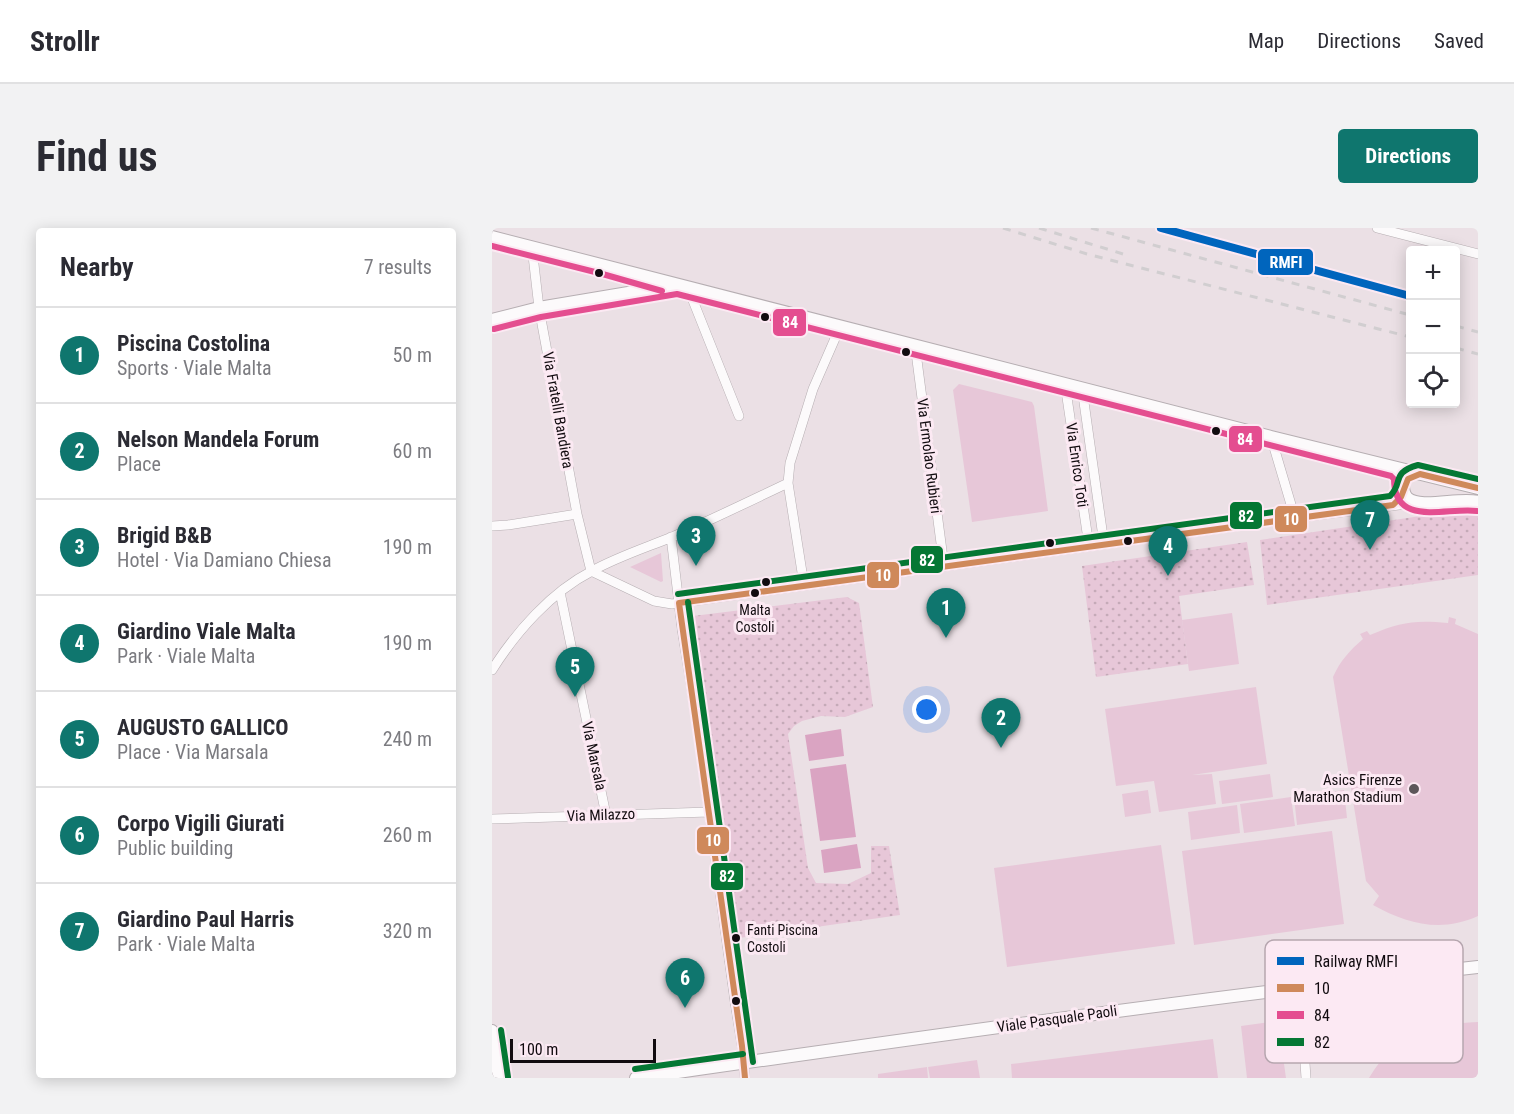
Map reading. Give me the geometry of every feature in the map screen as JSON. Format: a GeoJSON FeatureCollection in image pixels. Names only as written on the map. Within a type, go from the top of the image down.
{"type":"FeatureCollection","features":[{"type":"Feature","properties":{"kind":"street"},"geometry":{"type":"LineString","coordinates":[[1377,228],[1478,254]]}},
{"type":"Feature","properties":{"kind":"street"},"geometry":{"type":"LineString","coordinates":[[492,237],[1478,488]]}},
{"type":"Feature","properties":{"kind":"street","name":"Via Fratelli Bandiera"},"geometry":{"type":"LineString","coordinates":[[532,247],[539,308],[577,514],[591,571]]}},
{"type":"Feature","properties":{"kind":"street"},"geometry":{"type":"LineString","coordinates":[[492,320],[539,308],[682,287]]}},
{"type":"Feature","properties":{"kind":"street"},"geometry":{"type":"LineString","coordinates":[[682,287],[739,416]]}},
{"type":"Feature","properties":{"kind":"street"},"geometry":{"type":"LineString","coordinates":[[804,585],[788,472],[813,389],[840,327]]}},
{"type":"Feature","properties":{"kind":"street","name":"Via Ermolao Rubieri"},"geometry":{"type":"LineString","coordinates":[[915,345],[944,566]]}},
{"type":"Feature","properties":{"kind":"street","name":"Via Enrico Toti"},"geometry":{"type":"LineString","coordinates":[[1065,384],[1089,546]]}},
{"type":"Feature","properties":{"kind":"street","name":"Via Enrico Toti"},"geometry":{"type":"LineString","coordinates":[[1082,388],[1104,544]]}},
{"type":"Feature","properties":{"kind":"street"},"geometry":{"type":"LineString","coordinates":[[1271,437],[1295,518]]}},
{"type":"Feature","properties":{"kind":"street"},"geometry":{"type":"LineString","coordinates":[[1396,468],[1403,476],[1408,498],[1419,502]]}},
{"type":"Feature","properties":{"kind":"street"},"geometry":{"type":"LineString","coordinates":[[1394,505],[1400,500],[1410,477],[1420,474]]}},
{"type":"Feature","properties":{"kind":"street"},"geometry":{"type":"LineString","coordinates":[[492,670],[512,640],[535,614],[560,592],[591,571],[788,483]]}},
{"type":"Feature","properties":{"kind":"street"},"geometry":{"type":"LineString","coordinates":[[591,571],[654,601],[672,604],[1394,505],[1463,500],[1478,502]]}},
{"type":"Feature","properties":{"kind":"street"},"geometry":{"type":"LineString","coordinates":[[492,526],[577,514]]}},
{"type":"Feature","properties":{"kind":"street"},"geometry":{"type":"LineString","coordinates":[[671,537],[745,1078]]}},
{"type":"Feature","properties":{"kind":"street","name":"Via Marsala"},"geometry":{"type":"LineString","coordinates":[[560,592],[606,815]]}},
{"type":"Feature","properties":{"kind":"street","name":"Via Milazzo"},"geometry":{"type":"LineString","coordinates":[[492,819],[709,812]]}},
{"type":"Feature","properties":{"kind":"street","name":"Viale Pasquale Paoli"},"geometry":{"type":"LineString","coordinates":[[1463,969],[1478,967]]}},
{"type":"Feature","properties":{"kind":"street","name":"Viale Pasquale Paoli"},"geometry":{"type":"LineString","coordinates":[[636,1078],[1265,992]]}},
{"type":"Feature","properties":{"kind":"street"},"geometry":{"type":"LineString","coordinates":[[492,1030],[499,1078]]}},
{"type":"Feature","properties":{"kind":"street"},"geometry":{"type":"LineString","coordinates":[[1305,1063],[1306,1078]]}},
{"type":"Feature","properties":{"kind":"shaded area"},"geometry":{"type":"Polygon","coordinates":[[[959,384],[1032,402],[1048,511],[972,522],[953,390],[959,384]]]}},
{"type":"Feature","properties":{"kind":"shaded area"},"geometry":{"type":"Polygon","coordinates":[[[1461,510],[1478,513],[1478,575],[1267,605],[1260,540],[1461,510]]]}},
{"type":"Feature","properties":{"kind":"shaded area"},"geometry":{"type":"Polygon","coordinates":[[[1247,542],[1254,585],[1179,596],[1188,664],[1096,677],[1082,566],[1247,542]]]}},
{"type":"Feature","properties":{"kind":"shaded area"},"geometry":{"type":"Polygon","coordinates":[[[661,553],[663,581],[661,582],[630,567],[661,553]]]}},
{"type":"Feature","properties":{"kind":"shaded area"},"geometry":{"type":"Polygon","coordinates":[[[847,597],[859,603],[873,707],[845,717],[821,716],[802,721],[788,734],[808,868],[816,883],[848,884],[871,873],[871,846],[889,846],[900,915],[739,938],[722,806],[693,616],[847,597]]]}},
{"type":"Feature","properties":{"kind":"shaded area"},"geometry":{"type":"Polygon","coordinates":[[[1232,613],[1239,664],[1189,671],[1182,620],[1232,613]]]}},
{"type":"Feature","properties":{"kind":"shaded area","name":"Asics Firenze Marathon Stadium"},"geometry":{"type":"Polygon","coordinates":[[[1449,617],[1456,619],[1455,624],[1478,634],[1478,916],[1451,924],[1437,925],[1411,921],[1373,905],[1379,896],[1366,881],[1333,677],[1346,656],[1363,639],[1360,634],[1367,631],[1370,635],[1408,623],[1448,623],[1449,617]]]}},
{"type":"Feature","properties":{"kind":"shaded area"},"geometry":{"type":"Polygon","coordinates":[[[1256,687],[1267,764],[1192,775],[1212,774],[1216,804],[1159,812],[1154,781],[1116,786],[1105,709],[1256,687]]]}},
{"type":"Feature","properties":{"kind":"shaded area"},"geometry":{"type":"Polygon","coordinates":[[[841,729],[844,756],[809,761],[805,735],[841,729]]]}},
{"type":"Feature","properties":{"kind":"shaded area"},"geometry":{"type":"Polygon","coordinates":[[[846,764],[856,837],[820,841],[810,769],[846,764]]]}},
{"type":"Feature","properties":{"kind":"shaded area"},"geometry":{"type":"Polygon","coordinates":[[[1270,774],[1273,797],[1222,804],[1219,781],[1270,774]]]}},
{"type":"Feature","properties":{"kind":"shaded area"},"geometry":{"type":"Polygon","coordinates":[[[1148,790],[1151,813],[1125,817],[1122,794],[1148,790]]]}},
{"type":"Feature","properties":{"kind":"shaded area"},"geometry":{"type":"Polygon","coordinates":[[[1344,790],[1347,818],[1297,825],[1294,797],[1344,790]]]}},
{"type":"Feature","properties":{"kind":"shaded area"},"geometry":{"type":"Polygon","coordinates":[[[1291,797],[1295,826],[1244,833],[1240,804],[1291,797]]]}},
{"type":"Feature","properties":{"kind":"shaded area"},"geometry":{"type":"Polygon","coordinates":[[[1237,805],[1240,833],[1191,840],[1188,812],[1237,805]]]}},
{"type":"Feature","properties":{"kind":"shaded area"},"geometry":{"type":"Polygon","coordinates":[[[1332,831],[1344,924],[1194,945],[1182,851],[1332,831]]]}},
{"type":"Feature","properties":{"kind":"shaded area"},"geometry":{"type":"Polygon","coordinates":[[[857,844],[861,868],[824,873],[821,850],[857,844]]]}},
{"type":"Feature","properties":{"kind":"shaded area"},"geometry":{"type":"Polygon","coordinates":[[[1161,845],[1175,944],[1007,967],[994,868],[1161,845]]]}},
{"type":"Feature","properties":{"kind":"shaded area"},"geometry":{"type":"Polygon","coordinates":[[[1478,1022],[1478,1078],[1369,1078],[1379,1063],[1463,1063],[1463,1023],[1478,1022]]]}},
{"type":"Feature","properties":{"kind":"shaded area"},"geometry":{"type":"Polygon","coordinates":[[[1265,1023],[1265,1063],[1284,1063],[1286,1078],[1247,1078],[1241,1026],[1265,1023]]]}},
{"type":"Feature","properties":{"kind":"shaded area"},"geometry":{"type":"Polygon","coordinates":[[[1213,1039],[1218,1078],[1012,1078],[1011,1064],[1213,1039]]]}},
{"type":"Feature","properties":{"kind":"shaded area"},"geometry":{"type":"Polygon","coordinates":[[[977,1060],[980,1078],[930,1078],[928,1067],[977,1060]]]}},
{"type":"Feature","properties":{"kind":"shaded area"},"geometry":{"type":"Polygon","coordinates":[[[927,1067],[928,1078],[878,1078],[878,1074],[927,1067]]]}},
{"type":"Feature","properties":{"kind":"railway"},"geometry":{"type":"LineString","coordinates":[[1003,228],[1087,254],[1406,336]]}},
{"type":"Feature","properties":{"kind":"railway"},"geometry":{"type":"LineString","coordinates":[[1039,228],[1123,254]]}},
{"type":"Feature","properties":{"kind":"railway"},"geometry":{"type":"LineString","coordinates":[[1091,228],[1406,314]]}},
{"type":"Feature","properties":{"kind":"railway"},"geometry":{"type":"LineString","coordinates":[[1460,327],[1478,332]]}},
{"type":"Feature","properties":{"kind":"railway"},"geometry":{"type":"LineString","coordinates":[[1460,349],[1478,354]]}},
{"type":"Feature","properties":{"kind":"rail line","name":"RMFI"},"geometry":{"type":"LineString","coordinates":[[1161,228],[1406,295]]}},
{"type":"Feature","properties":{"kind":"transit line","name":"84"},"geometry":{"type":"LineString","coordinates":[[492,246],[662,291]]}},
{"type":"Feature","properties":{"kind":"transit line","name":"84"},"geometry":{"type":"LineString","coordinates":[[494,329],[541,317],[677,294],[1391,476],[1394,479],[1396,494],[1403,504],[1412,510],[1424,512],[1477,511]]}},
{"type":"Feature","properties":{"kind":"transit line","name":"82"},"geometry":{"type":"LineString","coordinates":[[678,594],[1390,496],[1404,471],[1418,465],[1478,479]]}},
{"type":"Feature","properties":{"kind":"transit line","name":"10"},"geometry":{"type":"LineString","coordinates":[[679,603],[1393,505],[1401,497],[1408,479],[1420,474],[1478,488]]}},
{"type":"Feature","properties":{"kind":"transit line","name":"82"},"geometry":{"type":"LineString","coordinates":[[688,602],[753,1062]]}},
{"type":"Feature","properties":{"kind":"transit line","name":"10"},"geometry":{"type":"LineString","coordinates":[[679,603],[745,1078]]}},
{"type":"Feature","properties":{"kind":"transit line","name":"82"},"geometry":{"type":"LineString","coordinates":[[501,1030],[508,1077]]}},
{"type":"Feature","properties":{"kind":"transit line","name":"82"},"geometry":{"type":"LineString","coordinates":[[635,1069],[743,1054]]}},
{"type":"Feature","properties":{"kind":"place","name":"Giardino Paul Harris"},"geometry":{"type":"Point","coordinates":[1370,550]}},
{"type":"Feature","properties":{"kind":"place","name":"Brigid B&B"},"geometry":{"type":"Point","coordinates":[696,566]}},
{"type":"Feature","properties":{"kind":"place","name":"Giardino Viale Malta"},"geometry":{"type":"Point","coordinates":[1168,576]}},
{"type":"Feature","properties":{"kind":"place","name":"Malta Costoli"},"geometry":{"type":"Point","coordinates":[755,593]}},
{"type":"Feature","properties":{"kind":"place","name":"Piscina Costolina"},"geometry":{"type":"Point","coordinates":[946,638]}},
{"type":"Feature","properties":{"kind":"place","name":"AUGUSTO GALLICO"},"geometry":{"type":"Point","coordinates":[575,697]}},
{"type":"Feature","properties":{"kind":"place","name":"Nelson Mandela Forum"},"geometry":{"type":"Point","coordinates":[1001,748]}},
{"type":"Feature","properties":{"kind":"place","name":"Asics Firenze Marathon Stadium"},"geometry":{"type":"Point","coordinates":[1414,789]}},
{"type":"Feature","properties":{"kind":"place","name":"Fanti Piscina Costoli"},"geometry":{"type":"Point","coordinates":[736,938]}},
{"type":"Feature","properties":{"kind":"place","name":"Corpo Vigili Giurati"},"geometry":{"type":"Point","coordinates":[685,1008]}}]}
